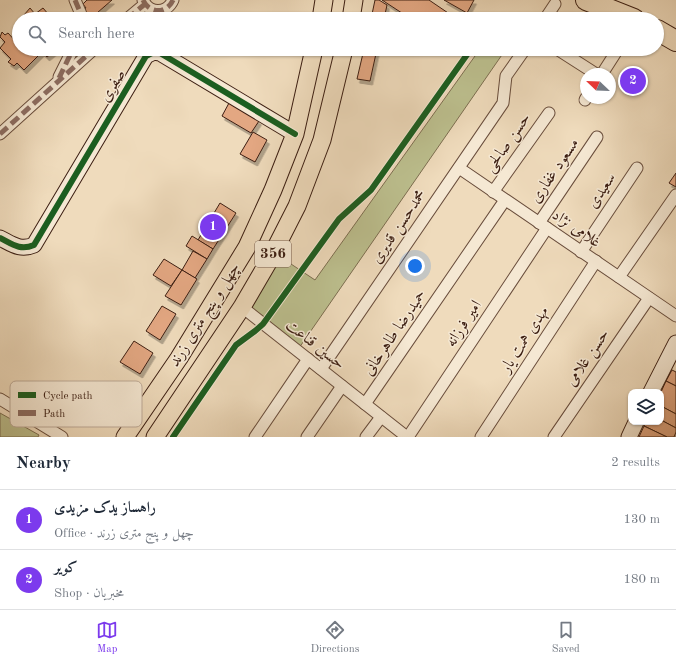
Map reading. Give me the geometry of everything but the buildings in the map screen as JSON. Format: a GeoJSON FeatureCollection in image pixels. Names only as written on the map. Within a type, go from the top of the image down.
{"type":"FeatureCollection","features":[{"type":"Feature","properties":{"kind":"highway"},"geometry":{"type":"LineString","coordinates":[[586,0],[616,12]]}},
{"type":"Feature","properties":{"kind":"highway"},"geometry":{"type":"LineString","coordinates":[[625,0],[632,12]]}},
{"type":"Feature","properties":{"kind":"main road"},"geometry":{"type":"LineString","coordinates":[[322,12],[324,0]]}},
{"type":"Feature","properties":{"kind":"main road"},"geometry":{"type":"LineString","coordinates":[[352,12],[354,0]]}},
{"type":"Feature","properties":{"kind":"main road","name":"چهل و پنج متری زرند"},"geometry":{"type":"LineString","coordinates":[[142,412],[178,358],[247,247],[273,190],[295,134],[312,56]]}},
{"type":"Feature","properties":{"kind":"main road","name":"چهل و پنج متری زرند"},"geometry":{"type":"LineString","coordinates":[[155,437],[242,308],[270,259],[297,206],[322,140],[342,56]]}},
{"type":"Feature","properties":{"kind":"main road","name":"چهل و پنج متری زرند"},"geometry":{"type":"LineString","coordinates":[[125,437],[132,427]]}},
{"type":"Feature","properties":{"kind":"street"},"geometry":{"type":"LineString","coordinates":[[75,0],[80,12]]}},
{"type":"Feature","properties":{"kind":"street"},"geometry":{"type":"LineString","coordinates":[[134,12],[144,2],[153,10],[163,10],[168,8],[173,0]]}},
{"type":"Feature","properties":{"kind":"street"},"geometry":{"type":"LineString","coordinates":[[550,12],[555,4]]}},
{"type":"Feature","properties":{"kind":"street"},"geometry":{"type":"LineString","coordinates":[[57,82],[70,56]]}},
{"type":"Feature","properties":{"kind":"street"},"geometry":{"type":"LineString","coordinates":[[0,134],[86,56]]}},
{"type":"Feature","properties":{"kind":"street","name":"صفری"},"geometry":{"type":"LineString","coordinates":[[0,238],[17,247],[27,248],[34,245],[146,56]]}},
{"type":"Feature","properties":{"kind":"street","name":"صفری"},"geometry":{"type":"LineString","coordinates":[[163,56],[295,134]]}},
{"type":"Feature","properties":{"kind":"street","name":"محمدحسن قدیری"},"geometry":{"type":"LineString","coordinates":[[321,369],[503,103],[506,76],[520,56]]}},
{"type":"Feature","properties":{"kind":"street"},"geometry":{"type":"LineString","coordinates":[[569,56],[587,68]]}},
{"type":"Feature","properties":{"kind":"street"},"geometry":{"type":"LineString","coordinates":[[606,68],[614,56]]}},
{"type":"Feature","properties":{"kind":"street","name":"حسن صالحی"},"geometry":{"type":"LineString","coordinates":[[493,192],[549,113]]}},
{"type":"Feature","properties":{"kind":"street","name":"مسعود غفاری"},"geometry":{"type":"LineString","coordinates":[[543,226],[597,137]]}},
{"type":"Feature","properties":{"kind":"street","name":"غلامی نژاد"},"geometry":{"type":"LineString","coordinates":[[459,168],[676,316]]}},
{"type":"Feature","properties":{"kind":"street","name":"سعيدی"},"geometry":{"type":"LineString","coordinates":[[582,252],[637,168]]}},
{"type":"Feature","properties":{"kind":"street"},"geometry":{"type":"LineString","coordinates":[[619,277],[676,195]]}},
{"type":"Feature","properties":{"kind":"street","name":"حمیدرضا طاهرخانی"},"geometry":{"type":"LineString","coordinates":[[365,404],[505,200]]}},
{"type":"Feature","properties":{"kind":"street","name":"امیر فرزانه"},"geometry":{"type":"LineString","coordinates":[[408,437],[543,226]]}},
{"type":"Feature","properties":{"kind":"street","name":"مهدی همت یار"},"geometry":{"type":"LineString","coordinates":[[481,437],[596,261]]}},
{"type":"Feature","properties":{"kind":"street","name":"حسن غلامی"},"geometry":{"type":"LineString","coordinates":[[554,437],[649,298]]}},
{"type":"Feature","properties":{"kind":"street","name":"حسین قناعت"},"geometry":{"type":"LineString","coordinates":[[242,308],[408,437]]}},
{"type":"Feature","properties":{"kind":"street"},"geometry":{"type":"LineString","coordinates":[[653,389],[676,343]]}},
{"type":"Feature","properties":{"kind":"street"},"geometry":{"type":"LineString","coordinates":[[255,437],[308,359]]}},
{"type":"Feature","properties":{"kind":"street"},"geometry":{"type":"LineString","coordinates":[[307,437],[342,386]]}},
{"type":"Feature","properties":{"kind":"street"},"geometry":{"type":"LineString","coordinates":[[0,399],[10,405]]}},
{"type":"Feature","properties":{"kind":"street"},"geometry":{"type":"LineString","coordinates":[[366,437],[381,417]]}},
{"type":"Feature","properties":{"kind":"street"},"geometry":{"type":"LineString","coordinates":[[628,437],[634,425]]}},
{"type":"Feature","properties":{"kind":"street"},"geometry":{"type":"LineString","coordinates":[[46,427],[62,437]]}},
{"type":"Feature","properties":{"kind":"green space"},"geometry":{"type":"Polygon","coordinates":[[[475,56],[501,56],[299,348],[252,308],[252,303],[279,256],[315,280],[475,56]]]}},
{"type":"Feature","properties":{"kind":"green space"},"geometry":{"type":"Polygon","coordinates":[[[0,413],[10,419],[10,427],[25,427],[39,435],[38,437],[0,437],[0,413]]]}},
{"type":"Feature","properties":{"kind":"marked path"},"geometry":{"type":"LineString","coordinates":[[75,0],[80,12]]}},
{"type":"Feature","properties":{"kind":"marked path"},"geometry":{"type":"LineString","coordinates":[[143,0],[149,8],[154,10],[162,10],[167,8],[173,0]]}},
{"type":"Feature","properties":{"kind":"marked path"},"geometry":{"type":"LineString","coordinates":[[135,12],[145,4]]}},
{"type":"Feature","properties":{"kind":"marked path"},"geometry":{"type":"LineString","coordinates":[[59,78],[70,56]]}},
{"type":"Feature","properties":{"kind":"marked path"},"geometry":{"type":"LineString","coordinates":[[0,134],[86,56]]}},
{"type":"Feature","properties":{"kind":"cycle path"},"geometry":{"type":"LineString","coordinates":[[0,238],[20,247],[29,247],[34,245],[146,56]]}},
{"type":"Feature","properties":{"kind":"cycle path"},"geometry":{"type":"LineString","coordinates":[[165,56],[295,134]]}},
{"type":"Feature","properties":{"kind":"cycle path"},"geometry":{"type":"LineString","coordinates":[[173,437],[236,345],[263,324],[339,219],[371,190],[466,56]]}},
{"type":"Feature","properties":{"kind":"place","name":"کویر"},"geometry":{"type":"Point","coordinates":[633,81]}},
{"type":"Feature","properties":{"kind":"place","name":"راهساز یدک مزیدی"},"geometry":{"type":"Point","coordinates":[213,227]}}]}
